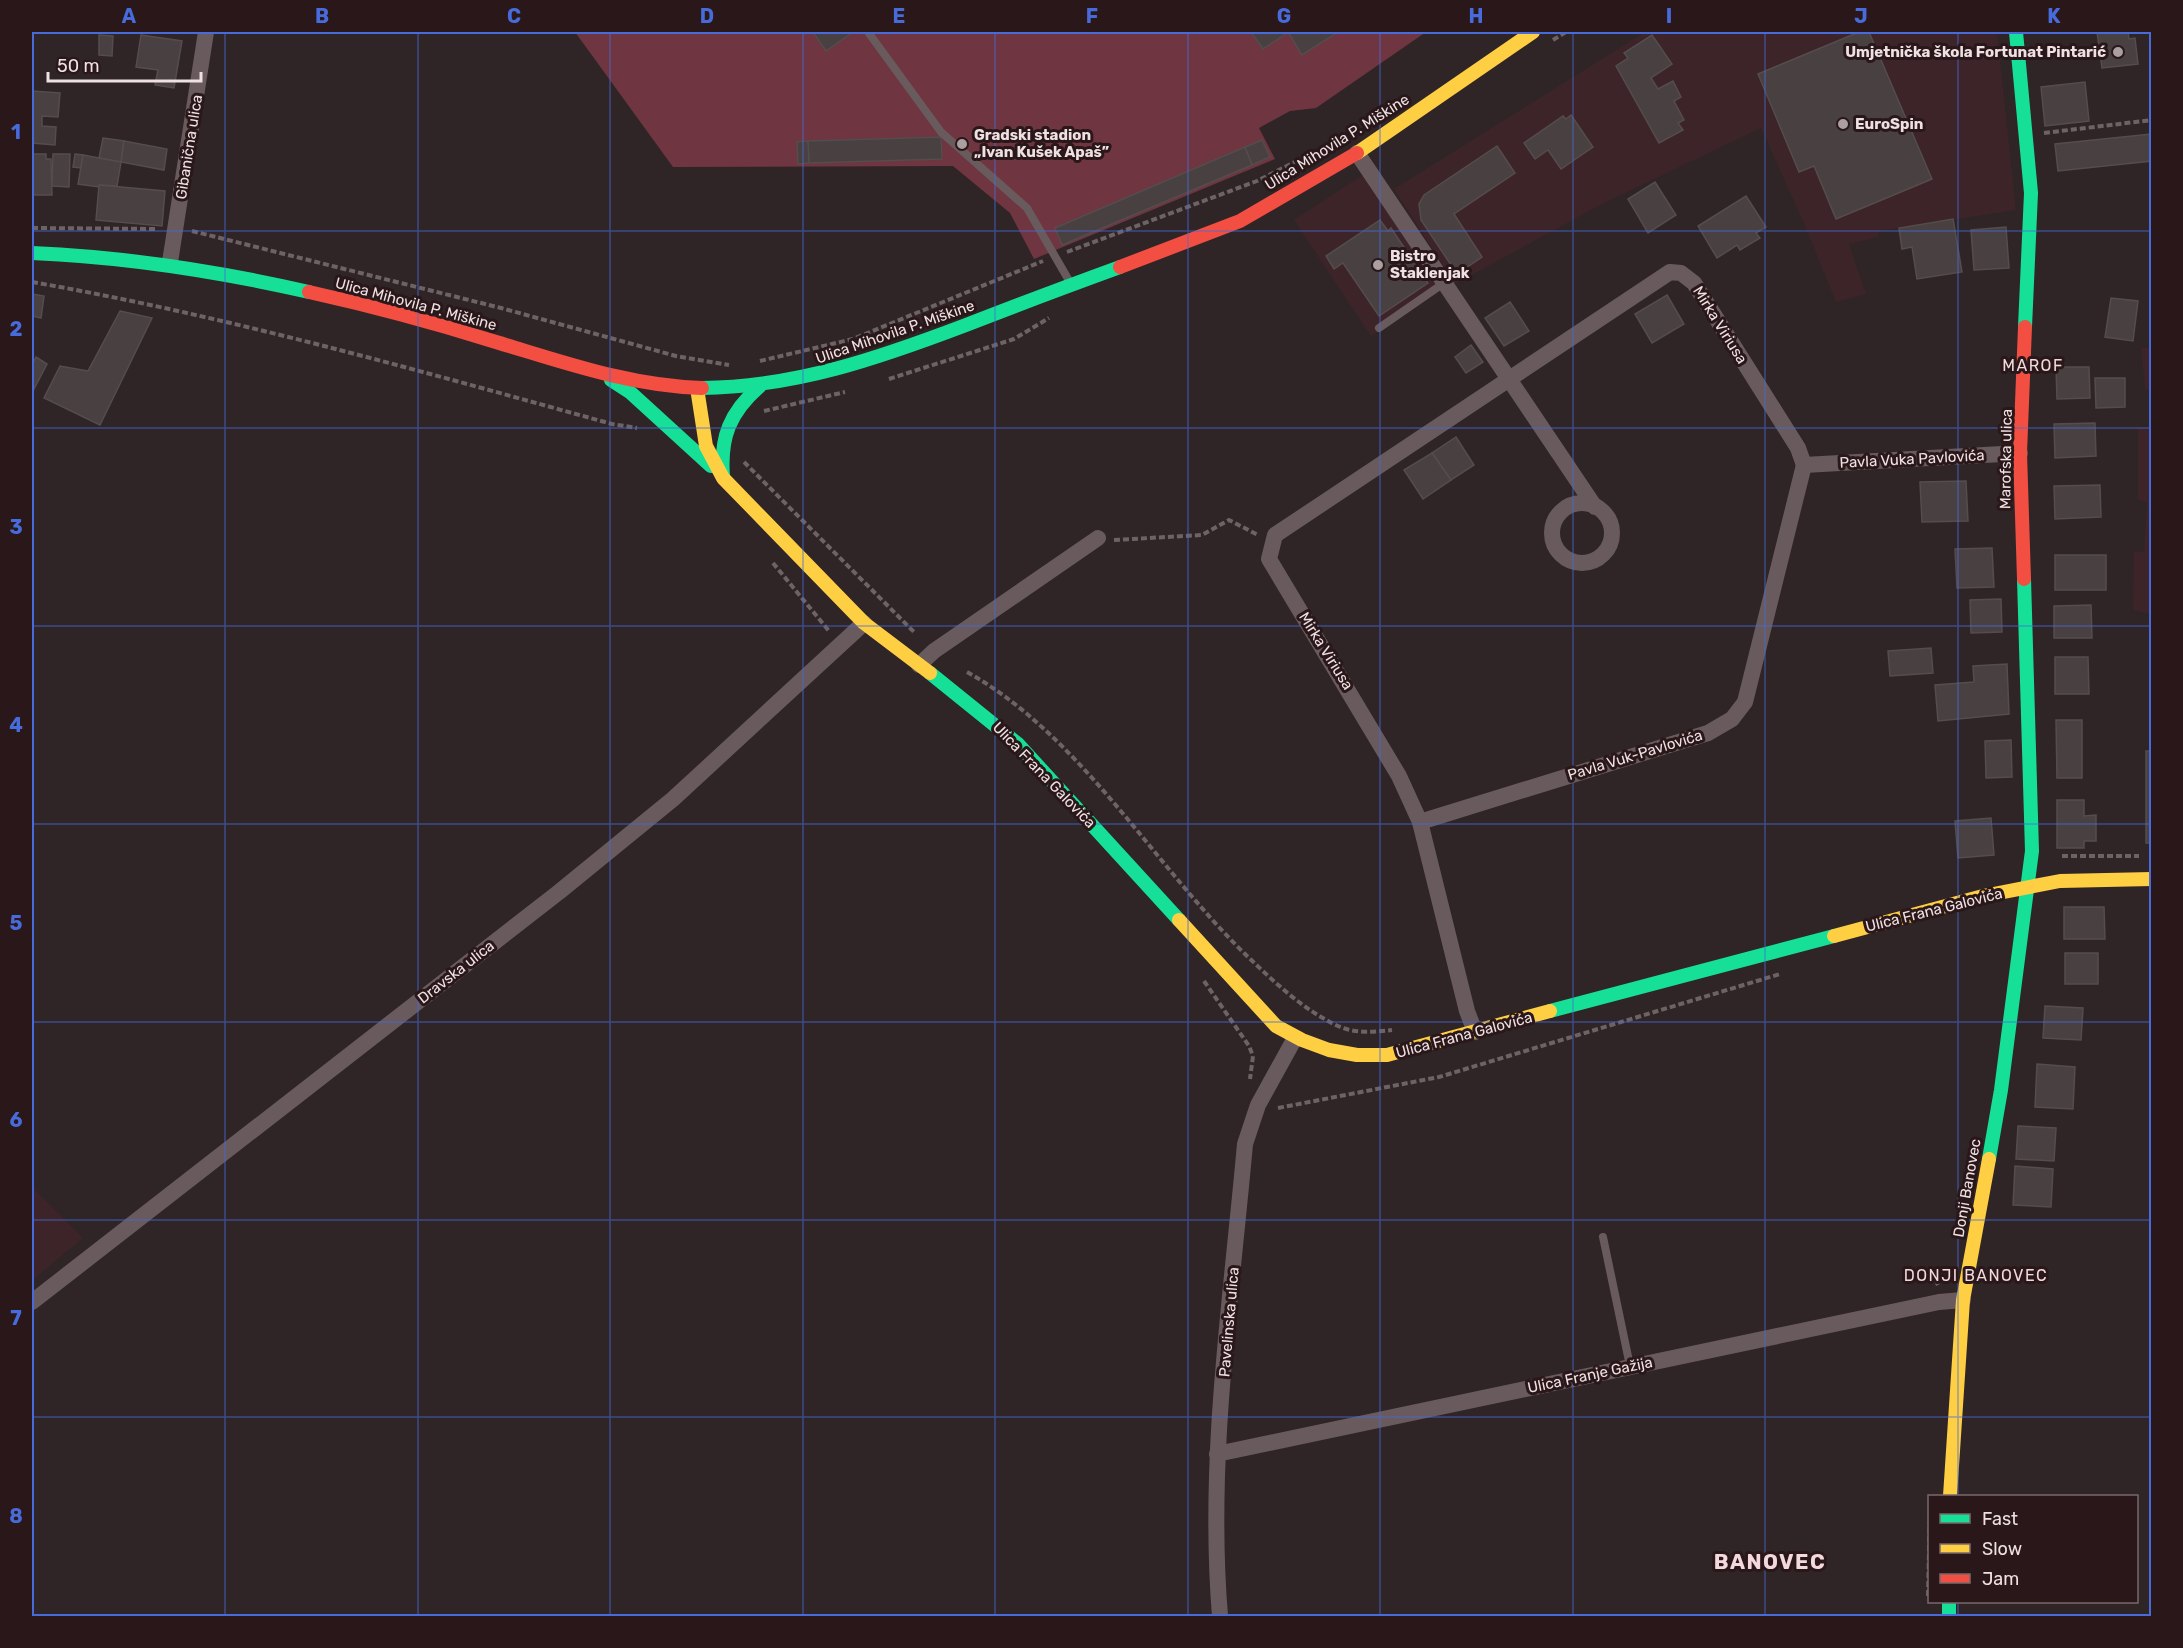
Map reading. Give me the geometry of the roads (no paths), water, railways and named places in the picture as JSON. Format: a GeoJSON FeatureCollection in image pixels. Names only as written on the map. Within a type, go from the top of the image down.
{"type":"FeatureCollection","features":[{"type":"Feature","properties":{"kind":"main road","name":"Ulica Mihovila P. Miškine"},"geometry":{"type":"LineString","coordinates":[[32,253],[120,256],[170,262],[284,287],[484,338],[605,376],[656,385],[697,388],[760,386],[839,371],[1240,221],[1357,153],[1533,32]]}},
{"type":"Feature","properties":{"kind":"main road","name":"Marofska ulica"},"geometry":{"type":"LineString","coordinates":[[2016,32],[2031,193],[2020,453],[2026,696],[2031,788],[2032,851],[2029,887]]}},
{"type":"Feature","properties":{"kind":"main road"},"geometry":{"type":"LineString","coordinates":[[605,376],[631,393],[719,474]]}},
{"type":"Feature","properties":{"kind":"main road"},"geometry":{"type":"LineString","coordinates":[[719,474],[728,421],[738,405],[760,386]]}},
{"type":"Feature","properties":{"kind":"main road","name":"Ulica Frana Galovića"},"geometry":{"type":"LineString","coordinates":[[697,388],[702,439],[719,474],[864,623],[1018,744],[1260,1011],[1295,1038],[1330,1052],[1372,1056],[1475,1032],[1975,898],[2060,881],[2151,879]]}},
{"type":"Feature","properties":{"kind":"main road","name":"Donji Banovec"},"geometry":{"type":"LineString","coordinates":[[1950,1495],[1963,1300],[2001,1090],[2029,887]]}},
{"type":"Feature","properties":{"kind":"street","name":"Gibanična ulica"},"geometry":{"type":"LineString","coordinates":[[170,262],[206,32]]}},
{"type":"Feature","properties":{"kind":"street"},"geometry":{"type":"LineString","coordinates":[[1357,153],[1507,380],[1595,507]]}},
{"type":"Feature","properties":{"kind":"street","name":"Mirka Viriusa"},"geometry":{"type":"LineString","coordinates":[[1475,1032],[1420,822],[1375,732],[1269,559],[1275,535],[1670,272],[1681,273],[1694,283],[1798,448],[1804,465]]}},
{"type":"Feature","properties":{"kind":"street","name":"Pavla Vuka Pavlovića"},"geometry":{"type":"LineString","coordinates":[[1804,465],[2020,453]]}},
{"type":"Feature","properties":{"kind":"street","name":"Pavla Vuk-Pavlovića"},"geometry":{"type":"LineString","coordinates":[[1420,822],[1708,733],[1732,719],[1745,702],[1804,465]]}},
{"type":"Feature","properties":{"kind":"street"},"geometry":{"type":"LineString","coordinates":[[919,665],[934,651],[1098,538]]}},
{"type":"Feature","properties":{"kind":"street","name":"Dravska ulica"},"geometry":{"type":"LineString","coordinates":[[32,1302],[559,892],[664,806],[771,712],[864,623]]}},
{"type":"Feature","properties":{"kind":"street","name":"Pavelinska ulica"},"geometry":{"type":"LineString","coordinates":[[1220,1617],[1216,1573],[1217,1454],[1245,1144],[1258,1105],[1295,1038]]}},
{"type":"Feature","properties":{"kind":"street","name":"Ulica Franje Gažija"},"geometry":{"type":"LineString","coordinates":[[1217,1454],[1940,1302],[1963,1300]]}},
{"type":"Feature","properties":{"kind":"lane"},"geometry":{"type":"LineString","coordinates":[[868,32],[941,132],[1027,208],[1072,285]]}},
{"type":"Feature","properties":{"kind":"lane"},"geometry":{"type":"LineString","coordinates":[[1378,327],[1444,283]]}},
{"type":"Feature","properties":{"kind":"lane"},"geometry":{"type":"LineString","coordinates":[[1603,1237],[1630,1366]]}},
{"type":"Feature","properties":{"kind":"place","name":"Umjetnička škola Fortunat Pintarić"},"geometry":{"type":"Point","coordinates":[2118,52]}},
{"type":"Feature","properties":{"kind":"place","name":"EuroSpin"},"geometry":{"type":"Point","coordinates":[1843,124]}},
{"type":"Feature","properties":{"kind":"place","name":"Gradski stadion „Ivan Kušek Apaš”"},"geometry":{"type":"Point","coordinates":[962,144]}},
{"type":"Feature","properties":{"kind":"place","name":"Bistro Staklenjak"},"geometry":{"type":"Point","coordinates":[1378,265]}},
{"type":"Feature","properties":{"kind":"district","name":"MAROF"},"geometry":{"type":"Point","coordinates":[2033,365]}},
{"type":"Feature","properties":{"kind":"district","name":"DONJI BANOVEC"},"geometry":{"type":"Point","coordinates":[1976,1275]}},
{"type":"Feature","properties":{"kind":"district","name":"BANOVEC"},"geometry":{"type":"Point","coordinates":[1770,1561]}}]}
